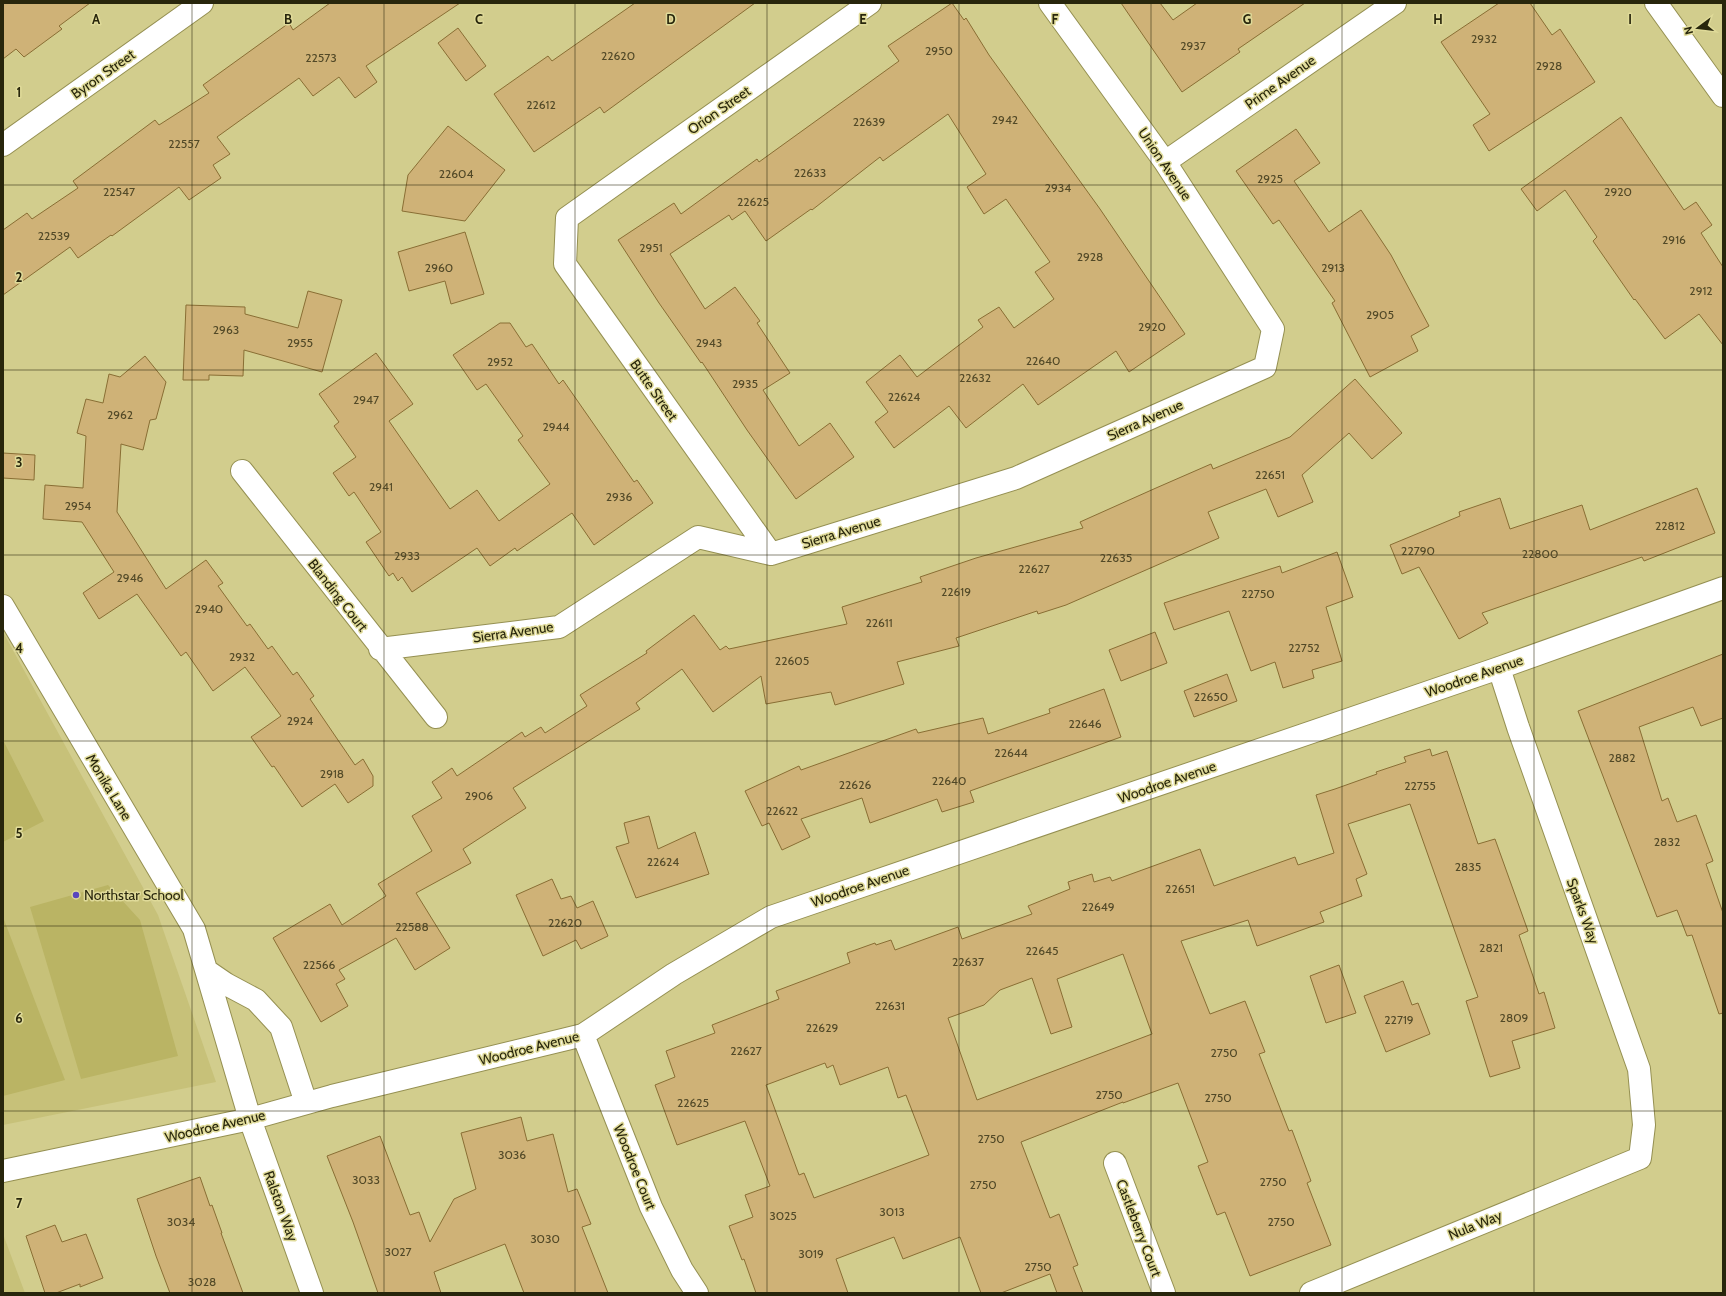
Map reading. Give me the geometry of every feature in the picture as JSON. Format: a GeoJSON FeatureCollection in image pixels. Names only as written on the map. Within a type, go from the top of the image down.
{"type":"FeatureCollection","features":[{"type":"Feature","properties":{"kind":"street","name":"Byron Street"},"geometry":{"type":"LineString","coordinates":[[3,145],[202,3]]}},
{"type":"Feature","properties":{"kind":"street","name":"Orion Street"},"geometry":{"type":"LineString","coordinates":[[567,218],[870,3]]}},
{"type":"Feature","properties":{"kind":"street","name":"Union Avenue"},"geometry":{"type":"LineString","coordinates":[[1050,3],[1165,162],[1273,329]]}},
{"type":"Feature","properties":{"kind":"street","name":"Prime Avenue"},"geometry":{"type":"LineString","coordinates":[[1165,162],[1395,3]]}},
{"type":"Feature","properties":{"kind":"street"},"geometry":{"type":"LineString","coordinates":[[1656,3],[1723,96]]}},
{"type":"Feature","properties":{"kind":"street","name":"Butte Street"},"geometry":{"type":"LineString","coordinates":[[567,218],[565,264],[771,554]]}},
{"type":"Feature","properties":{"kind":"street","name":"Sierra Avenue"},"geometry":{"type":"LineString","coordinates":[[380,649],[559,627],[698,537],[771,554],[1016,478],[1265,367],[1273,329]]}},
{"type":"Feature","properties":{"kind":"street","name":"Blanding Court"},"geometry":{"type":"LineString","coordinates":[[242,471],[380,649],[436,717]]}},
{"type":"Feature","properties":{"kind":"street","name":"Woodroe Avenue"},"geometry":{"type":"LineString","coordinates":[[3,1171],[250,1119],[306,1103],[583,1035],[674,974],[771,917],[1499,668],[1723,588]]}},
{"type":"Feature","properties":{"kind":"street","name":"Monika Lane"},"geometry":{"type":"LineString","coordinates":[[3,606],[194,929],[250,1119]]}},
{"type":"Feature","properties":{"kind":"street","name":"Sparks Way"},"geometry":{"type":"LineString","coordinates":[[1499,668],[1518,727],[1639,1069],[1644,1125],[1640,1158]]}},
{"type":"Feature","properties":{"kind":"street"},"geometry":{"type":"LineString","coordinates":[[207,971],[226,984],[256,1000],[281,1027],[306,1103]]}},
{"type":"Feature","properties":{"kind":"street","name":"Woodroe Court"},"geometry":{"type":"LineString","coordinates":[[583,1035],[651,1207],[682,1270],[697,1293]]}},
{"type":"Feature","properties":{"kind":"street","name":"Ralston Way"},"geometry":{"type":"LineString","coordinates":[[250,1119],[312,1293]]}},
{"type":"Feature","properties":{"kind":"street","name":"Nula Way"},"geometry":{"type":"LineString","coordinates":[[1311,1293],[1640,1158]]}},
{"type":"Feature","properties":{"kind":"street","name":"Castleberry Court"},"geometry":{"type":"LineString","coordinates":[[1115,1163],[1164,1293]]}},
{"type":"Feature","properties":{"kind":"shaded area","name":"Northstar School"},"geometry":{"type":"Polygon","coordinates":[[[3,632],[158,915],[216,1082],[3,1125],[3,632]]]}},
{"type":"Feature","properties":{"kind":"shaded area"},"geometry":{"type":"Polygon","coordinates":[[[3,740],[44,821],[3,842],[3,740]]]}},
{"type":"Feature","properties":{"kind":"shaded area"},"geometry":{"type":"Polygon","coordinates":[[[108,885],[140,920],[178,1056],[81,1079],[30,907],[108,885]]]}},
{"type":"Feature","properties":{"kind":"shaded area"},"geometry":{"type":"Polygon","coordinates":[[[3,917],[65,1080],[3,1096],[3,917]]]}},
{"type":"Feature","properties":{"kind":"shaded area"},"geometry":{"type":"Polygon","coordinates":[[[3,1234],[25,1293],[3,1293],[3,1234]]]}},
{"type":"Feature","properties":{"kind":"building"},"geometry":{"type":"Polygon","coordinates":[[[3,3],[90,3],[59,26],[62,29],[24,57],[16,49],[3,59],[3,3]]]}},
{"type":"Feature","properties":{"kind":"building"},"geometry":{"type":"Polygon","coordinates":[[[330,3],[460,3],[366,66],[377,82],[355,98],[339,77],[313,96],[299,78],[217,137],[230,154],[213,165],[221,178],[189,200],[179,187],[112,236],[111,235],[78,258],[70,247],[3,295],[3,230],[27,213],[32,219],[78,188],[73,181],[155,120],[159,125],[209,93],[203,85],[289,23],[293,30],[330,3]]]}},
{"type":"Feature","properties":{"kind":"building"},"geometry":{"type":"Polygon","coordinates":[[[635,3],[755,3],[604,113],[600,107],[534,152],[494,94],[548,56],[552,61],[635,3]]]}},
{"type":"Feature","properties":{"kind":"building"},"geometry":{"type":"Polygon","coordinates":[[[952,3],[964,20],[966,18],[989,55],[1100,209],[1185,334],[1129,372],[1116,351],[1038,405],[1023,384],[966,428],[949,406],[894,448],[875,422],[888,412],[866,382],[900,355],[917,377],[983,327],[978,320],[999,307],[1014,328],[1054,299],[1035,272],[1050,262],[1006,199],[984,214],[967,187],[986,174],[948,114],[883,161],[880,157],[812,210],[811,209],[766,241],[745,211],[732,220],[729,215],[670,254],[705,309],[735,287],[760,321],[757,323],[790,373],[763,390],[799,446],[830,423],[854,457],[796,499],[747,430],[702,362],[701,363],[659,303],[618,240],[674,203],[681,214],[757,159],[759,162],[899,61],[888,46],[952,3]]]}},
{"type":"Feature","properties":{"kind":"building"},"geometry":{"type":"Polygon","coordinates":[[[1121,3],[1160,3],[1173,20],[1197,3],[1305,3],[1238,49],[1240,52],[1182,92],[1121,3]]]}},
{"type":"Feature","properties":{"kind":"building"},"geometry":{"type":"Polygon","coordinates":[[[1499,3],[1530,3],[1552,35],[1560,29],[1595,82],[1489,151],[1473,125],[1490,114],[1441,42],[1499,3]]]}},
{"type":"Feature","properties":{"kind":"building"},"geometry":{"type":"Polygon","coordinates":[[[458,28],[486,66],[466,81],[438,43],[458,28]]]}},
{"type":"Feature","properties":{"kind":"building"},"geometry":{"type":"Polygon","coordinates":[[[1621,117],[1684,210],[1696,202],[1712,225],[1701,233],[1723,267],[1723,345],[1699,314],[1665,339],[1635,299],[1634,300],[1593,241],[1597,237],[1565,190],[1537,211],[1521,189],[1621,117]]]}},
{"type":"Feature","properties":{"kind":"building"},"geometry":{"type":"Polygon","coordinates":[[[448,126],[505,170],[465,221],[402,211],[408,175],[448,126]]]}},
{"type":"Feature","properties":{"kind":"building"},"geometry":{"type":"Polygon","coordinates":[[[1296,129],[1320,163],[1294,181],[1329,232],[1361,210],[1391,255],[1429,326],[1411,336],[1418,351],[1370,377],[1332,303],[1335,301],[1279,220],[1273,224],[1236,171],[1296,129]]]}},
{"type":"Feature","properties":{"kind":"building"},"geometry":{"type":"Polygon","coordinates":[[[465,232],[484,294],[451,304],[445,281],[409,291],[398,252],[465,232]]]}},
{"type":"Feature","properties":{"kind":"building"},"geometry":{"type":"Polygon","coordinates":[[[308,291],[342,300],[322,372],[244,350],[243,376],[209,375],[209,380],[183,380],[186,305],[245,307],[245,314],[298,328],[308,291]]]}},
{"type":"Feature","properties":{"kind":"building"},"geometry":{"type":"Polygon","coordinates":[[[500,323],[510,323],[526,347],[532,344],[559,384],[563,380],[634,482],[637,480],[653,503],[594,545],[572,513],[517,551],[515,548],[490,566],[477,548],[412,592],[402,577],[398,581],[393,573],[389,576],[366,542],[381,532],[354,492],[349,496],[333,473],[356,457],[334,426],[339,422],[319,394],[376,353],[413,404],[389,421],[450,509],[477,490],[499,521],[550,484],[518,440],[523,436],[486,384],[477,390],[453,355],[500,323]]]}},
{"type":"Feature","properties":{"kind":"building"},"geometry":{"type":"Polygon","coordinates":[[[145,356],[166,382],[156,419],[150,420],[143,450],[121,444],[117,512],[166,589],[206,560],[223,583],[218,586],[247,626],[250,624],[268,649],[272,646],[293,675],[297,672],[314,696],[310,699],[355,765],[363,759],[373,776],[373,786],[348,803],[335,784],[302,807],[274,766],[272,767],[251,737],[281,716],[245,667],[213,691],[186,652],[181,656],[137,594],[99,619],[83,593],[114,572],[82,522],[43,519],[45,485],[83,488],[86,436],[77,433],[86,399],[103,403],[109,374],[120,377],[145,356]]]}},
{"type":"Feature","properties":{"kind":"building"},"geometry":{"type":"Polygon","coordinates":[[[1355,379],[1402,433],[1372,459],[1349,433],[1302,475],[1313,502],[1278,517],[1266,489],[1208,512],[1219,538],[1066,605],[1038,614],[1037,611],[956,638],[959,646],[897,662],[904,684],[835,705],[831,692],[766,704],[761,676],[713,712],[682,669],[636,703],[640,709],[513,788],[526,808],[463,849],[471,863],[416,893],[450,948],[415,970],[396,938],[339,970],[345,979],[336,984],[348,1006],[321,1022],[273,938],[330,904],[342,925],[386,896],[378,884],[432,851],[412,816],[442,798],[432,782],[452,768],[457,776],[522,732],[525,737],[541,727],[545,733],[587,706],[580,695],[647,653],[646,651],[694,615],[720,650],[726,646],[729,649],[847,624],[842,607],[922,582],[920,577],[976,558],[1083,528],[1080,522],[1156,488],[1211,464],[1213,469],[1290,437],[1355,379]]]}},
{"type":"Feature","properties":{"kind":"building"},"geometry":{"type":"Polygon","coordinates":[[[3,453],[35,455],[34,480],[3,478],[3,453]]]}},
{"type":"Feature","properties":{"kind":"building"},"geometry":{"type":"Polygon","coordinates":[[[1697,488],[1715,533],[1644,561],[1642,557],[1482,613],[1488,623],[1459,639],[1419,567],[1402,574],[1390,545],[1460,516],[1459,512],[1500,498],[1510,529],[1582,505],[1590,530],[1697,488]]]}},
{"type":"Feature","properties":{"kind":"building"},"geometry":{"type":"Polygon","coordinates":[[[1337,552],[1353,597],[1326,607],[1342,661],[1312,670],[1314,678],[1283,688],[1275,662],[1251,671],[1229,611],[1174,630],[1164,603],[1280,566],[1282,573],[1337,552]]]}},
{"type":"Feature","properties":{"kind":"building"},"geometry":{"type":"Polygon","coordinates":[[[1155,632],[1167,663],[1121,681],[1109,650],[1155,632]]]}},
{"type":"Feature","properties":{"kind":"building"},"geometry":{"type":"Polygon","coordinates":[[[1723,654],[1723,718],[1701,726],[1693,707],[1639,727],[1662,801],[1668,798],[1677,822],[1696,815],[1713,861],[1706,864],[1723,913],[1723,1013],[1719,1014],[1692,935],[1687,936],[1677,910],[1657,917],[1578,711],[1723,654]]]}},
{"type":"Feature","properties":{"kind":"building"},"geometry":{"type":"Polygon","coordinates":[[[1227,674],[1237,701],[1194,717],[1184,691],[1227,674]]]}},
{"type":"Feature","properties":{"kind":"building"},"geometry":{"type":"Polygon","coordinates":[[[1104,689],[1121,737],[970,791],[974,802],[942,812],[937,799],[870,823],[862,798],[801,819],[810,837],[782,850],[769,823],[762,826],[745,791],[799,766],[801,770],[916,729],[918,733],[983,718],[988,734],[1050,713],[1049,709],[1104,689]]]}},
{"type":"Feature","properties":{"kind":"building"},"geometry":{"type":"Polygon","coordinates":[[[1430,749],[1432,756],[1447,751],[1478,844],[1495,839],[1528,931],[1519,935],[1539,994],[1544,992],[1555,1028],[1512,1041],[1520,1068],[1490,1077],[1466,1001],[1478,997],[1410,804],[1348,824],[1367,874],[1356,879],[1362,896],[1320,912],[1324,922],[1257,946],[1248,920],[1181,941],[1210,1014],[1245,1001],[1265,1052],[1259,1054],[1289,1131],[1292,1130],[1311,1181],[1307,1183],[1331,1245],[1250,1276],[1225,1212],[1217,1215],[1198,1166],[1208,1162],[1178,1083],[1123,1102],[1021,1142],[1050,1218],[1059,1214],[1078,1265],[1073,1267],[1083,1293],[1057,1293],[1050,1274],[1001,1293],[981,1293],[960,1237],[903,1259],[894,1237],[836,1259],[848,1293],[756,1293],[744,1259],[742,1260],[729,1226],[753,1217],[745,1195],[770,1186],[745,1121],[677,1145],[655,1085],[675,1077],[666,1051],[715,1033],[712,1025],[779,999],[776,991],[850,963],[847,953],[875,943],[876,945],[891,940],[895,950],[958,927],[962,939],[1032,914],[1028,906],[1070,889],[1068,882],[1092,874],[1094,882],[1110,877],[1112,881],[1200,849],[1214,886],[1295,857],[1298,865],[1334,853],[1316,795],[1377,774],[1376,772],[1406,762],[1404,757],[1430,749]],[[1123,954],[1057,979],[1072,1027],[1051,1034],[1032,978],[1000,990],[984,1005],[948,1018],[977,1100],[1152,1034],[1123,954]],[[825,1063],[766,1085],[799,1175],[804,1173],[814,1198],[929,1155],[906,1095],[898,1098],[888,1067],[840,1085],[833,1065],[827,1068],[825,1063]]]}},
{"type":"Feature","properties":{"kind":"building"},"geometry":{"type":"Polygon","coordinates":[[[649,816],[658,849],[695,832],[709,874],[636,898],[616,847],[629,843],[624,823],[649,816]]]}},
{"type":"Feature","properties":{"kind":"building"},"geometry":{"type":"Polygon","coordinates":[[[552,879],[561,899],[571,896],[577,908],[593,901],[608,936],[581,949],[576,940],[543,956],[516,895],[552,879]]]}},
{"type":"Feature","properties":{"kind":"building"},"geometry":{"type":"Polygon","coordinates":[[[1339,965],[1356,1013],[1326,1023],[1310,976],[1339,965]]]}},
{"type":"Feature","properties":{"kind":"building"},"geometry":{"type":"Polygon","coordinates":[[[1403,981],[1412,1005],[1418,1003],[1430,1034],[1386,1052],[1364,996],[1403,981]]]}},
{"type":"Feature","properties":{"kind":"building"},"geometry":{"type":"Polygon","coordinates":[[[521,1117],[527,1141],[553,1134],[568,1192],[577,1189],[591,1224],[582,1227],[608,1293],[524,1293],[505,1244],[434,1272],[441,1293],[378,1293],[353,1222],[327,1156],[380,1136],[410,1215],[419,1212],[430,1242],[454,1199],[476,1189],[461,1133],[521,1117]]]}},
{"type":"Feature","properties":{"kind":"building"},"geometry":{"type":"Polygon","coordinates":[[[200,1177],[210,1206],[212,1205],[243,1293],[170,1293],[156,1256],[137,1199],[200,1177]]]}},
{"type":"Feature","properties":{"kind":"building"},"geometry":{"type":"Polygon","coordinates":[[[55,1225],[62,1242],[86,1234],[103,1278],[80,1287],[80,1284],[56,1293],[45,1293],[26,1236],[55,1225]]]}},
{"type":"Feature","properties":{"kind":"place","name":"Northstar School"},"geometry":{"type":"Point","coordinates":[76,895]}}]}
